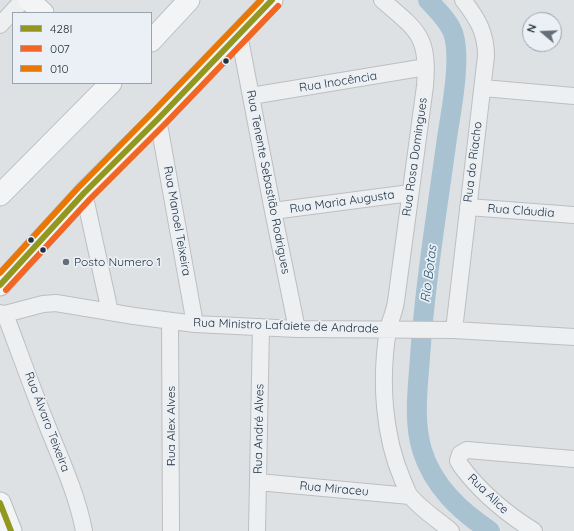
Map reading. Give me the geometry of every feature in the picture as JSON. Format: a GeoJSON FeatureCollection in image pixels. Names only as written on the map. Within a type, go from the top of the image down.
{"type":"FeatureCollection","features":[{"type":"Feature","properties":{"kind":"main road"},"geometry":{"type":"LineString","coordinates":[[29,0],[42,12]]}},
{"type":"Feature","properties":{"kind":"main road"},"geometry":{"type":"LineString","coordinates":[[152,40],[189,0]]}},
{"type":"Feature","properties":{"kind":"main road"},"geometry":{"type":"LineString","coordinates":[[0,285],[84,193],[158,119],[272,0]]}},
{"type":"Feature","properties":{"kind":"main road"},"geometry":{"type":"LineString","coordinates":[[0,195],[110,84]]}},
{"type":"Feature","properties":{"kind":"main road"},"geometry":{"type":"LineString","coordinates":[[0,503],[11,531]]}},
{"type":"Feature","properties":{"kind":"street"},"geometry":{"type":"LineString","coordinates":[[0,25],[23,0]]}},
{"type":"Feature","properties":{"kind":"street","name":"Rua Rosa Domingues"},"geometry":{"type":"LineString","coordinates":[[382,0],[409,23],[420,37],[425,53],[426,67],[425,86],[395,308],[388,329],[384,366],[384,392],[388,430],[399,470],[410,496]]}},
{"type":"Feature","properties":{"kind":"street","name":"Rua do Riacho"},"geometry":{"type":"LineString","coordinates":[[454,330],[486,56],[484,35],[477,21],[463,0]]}},
{"type":"Feature","properties":{"kind":"street","name":"Rua Tenente Sebastião Rodrigues"},"geometry":{"type":"LineString","coordinates":[[239,34],[297,329]]}},
{"type":"Feature","properties":{"kind":"street","name":"Rua Inocência"},"geometry":{"type":"LineString","coordinates":[[251,96],[426,67]]}},
{"type":"Feature","properties":{"kind":"street"},"geometry":{"type":"LineString","coordinates":[[483,88],[574,96]]}},
{"type":"Feature","properties":{"kind":"street","name":"Rua Manoel Teixeira"},"geometry":{"type":"LineString","coordinates":[[158,119],[195,324]]}},
{"type":"Feature","properties":{"kind":"street"},"geometry":{"type":"LineString","coordinates":[[84,193],[110,312]]}},
{"type":"Feature","properties":{"kind":"street","name":"Rua Maria Augusta"},"geometry":{"type":"LineString","coordinates":[[273,212],[410,193]]}},
{"type":"Feature","properties":{"kind":"street","name":"Rua Cláudia"},"geometry":{"type":"LineString","coordinates":[[468,208],[574,216]]}},
{"type":"Feature","properties":{"kind":"street","name":"Rua Ministro Lafaiete de Andrade"},"geometry":{"type":"LineString","coordinates":[[2,313],[43,304],[56,303],[195,324],[297,329],[454,330],[574,337]]}},
{"type":"Feature","properties":{"kind":"street","name":"Rua Álvaro Teixeira"},"geometry":{"type":"LineString","coordinates":[[2,313],[67,473],[80,512],[84,531]]}},
{"type":"Feature","properties":{"kind":"street","name":"Rua Alex Alves"},"geometry":{"type":"LineString","coordinates":[[170,321],[171,531]]}},
{"type":"Feature","properties":{"kind":"street","name":"Rua André Alves"},"geometry":{"type":"LineString","coordinates":[[257,531],[260,327]]}},
{"type":"Feature","properties":{"kind":"street","name":"Rua Alice"},"geometry":{"type":"LineString","coordinates":[[534,531],[492,501],[459,463],[458,458],[460,454],[467,450],[574,459]]}},
{"type":"Feature","properties":{"kind":"street","name":"Rua Miraceu"},"geometry":{"type":"LineString","coordinates":[[258,482],[410,496]]}},
{"type":"Feature","properties":{"kind":"street"},"geometry":{"type":"LineString","coordinates":[[410,496],[451,531]]}},
{"type":"Feature","properties":{"kind":"waterway","name":"Rio Botas"},"geometry":{"type":"LineString","coordinates":[[428,0],[450,26],[454,36],[456,47],[456,73],[435,220],[422,330],[417,392],[419,439],[427,463],[440,486],[458,506],[490,531]]}},
{"type":"Feature","properties":{"kind":"transit line","name":"010"},"geometry":{"type":"LineString","coordinates":[[0,273],[78,188],[261,0]]}},
{"type":"Feature","properties":{"kind":"transit line","name":"428I"},"geometry":{"type":"LineString","coordinates":[[0,285],[84,193],[158,119],[272,0]]}},
{"type":"Feature","properties":{"kind":"transit line","name":"007"},"geometry":{"type":"LineString","coordinates":[[6,290],[90,199],[164,125],[278,6]]}},
{"type":"Feature","properties":{"kind":"transit line","name":"428I"},"geometry":{"type":"LineString","coordinates":[[0,503],[11,531]]}},
{"type":"Feature","properties":{"kind":"place","name":"Posto Numero 1"},"geometry":{"type":"Point","coordinates":[66,262]}}]}
